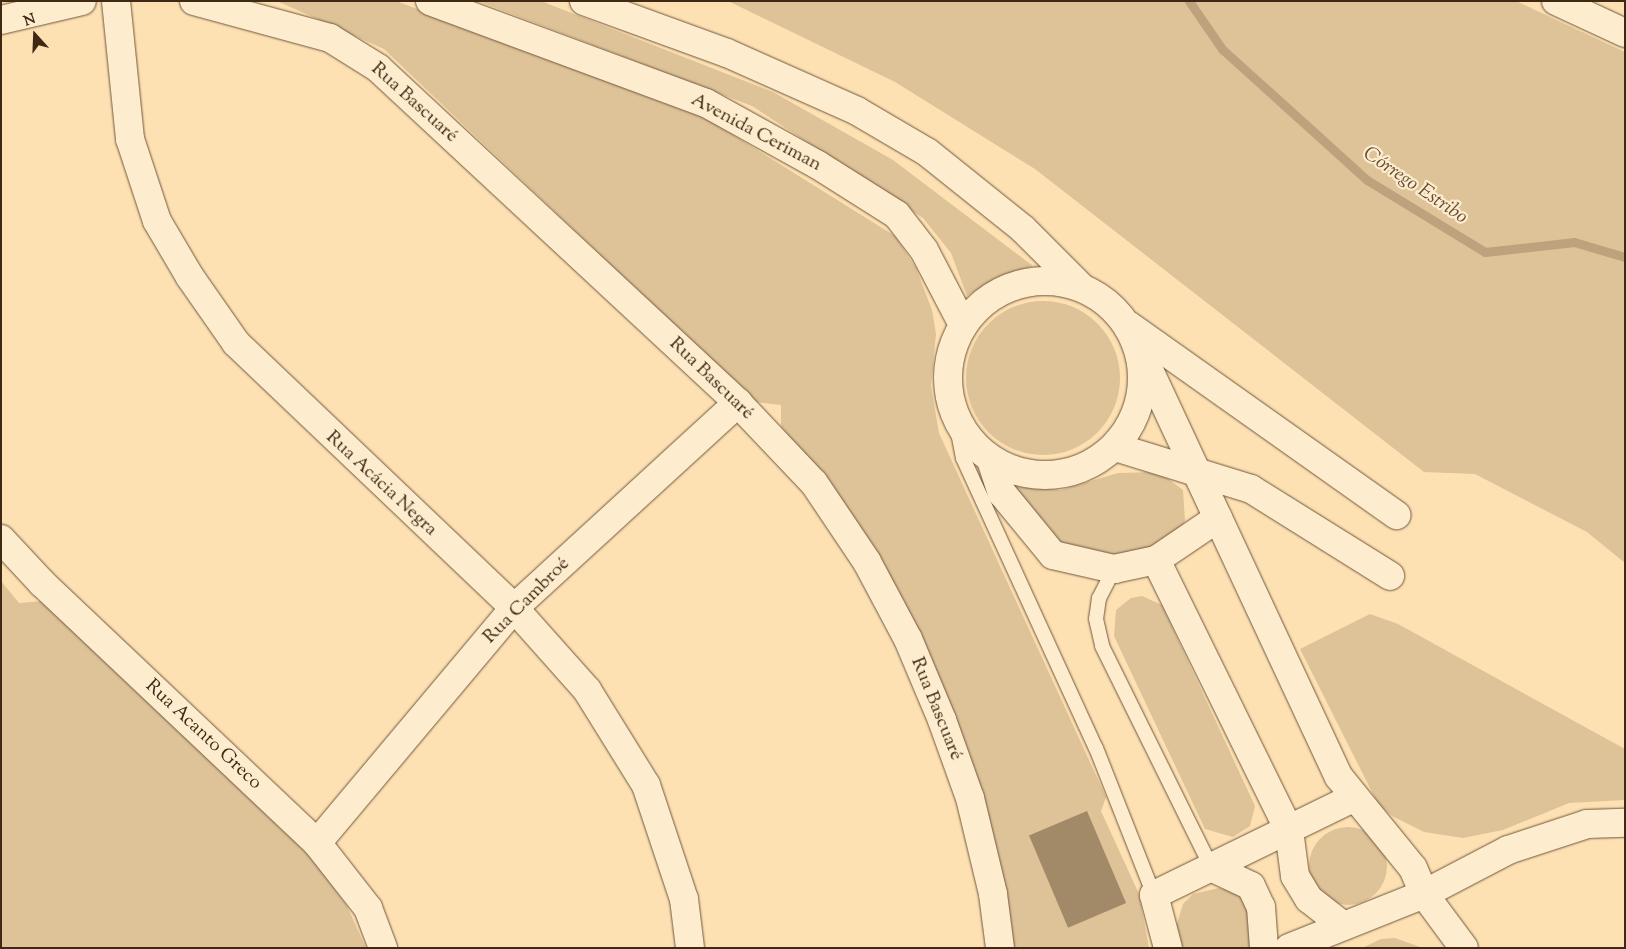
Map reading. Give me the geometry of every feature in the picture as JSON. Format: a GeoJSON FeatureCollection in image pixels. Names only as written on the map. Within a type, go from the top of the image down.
{"type":"FeatureCollection","features":[{"type":"Feature","properties":{"kind":"street"},"geometry":{"type":"LineString","coordinates":[[1,20],[82,1]]}},
{"type":"Feature","properties":{"kind":"street","name":"Rua Acácia Negra"},"geometry":{"type":"LineString","coordinates":[[116,1],[130,140],[157,221],[190,277],[250,357],[514,608],[587,690],[646,785],[684,899],[690,948]]}},
{"type":"Feature","properties":{"kind":"street","name":"Rua Bascuaré"},"geometry":{"type":"LineString","coordinates":[[194,1],[330,38],[378,68],[738,403],[814,483],[867,562],[908,639],[970,798],[993,894],[1000,948]]}},
{"type":"Feature","properties":{"kind":"street","name":"Avenida Ceriman"},"geometry":{"type":"LineString","coordinates":[[430,1],[706,103],[818,165],[897,215],[924,250],[963,325]]}},
{"type":"Feature","properties":{"kind":"street"},"geometry":{"type":"LineString","coordinates":[[584,1],[726,53],[857,111],[912,143],[1023,229],[1082,288],[1106,302],[1130,332],[1327,753],[1353,798],[1413,868],[1424,894],[1464,948]]}},
{"type":"Feature","properties":{"kind":"street"},"geometry":{"type":"LineString","coordinates":[[1556,1],[1625,33]]}},
{"type":"Feature","properties":{"kind":"street"},"geometry":{"type":"LineString","coordinates":[[1082,288],[1049,281],[1016,286],[986,301],[963,325],[950,354],[947,386],[955,417],[969,441],[991,460],[1022,473],[1055,475],[1088,466],[1115,447],[1136,415],[1141,387],[1130,332]]}},
{"type":"Feature","properties":{"kind":"street"},"geometry":{"type":"LineString","coordinates":[[1130,332],[1396,515]]}},
{"type":"Feature","properties":{"kind":"street","name":"Rua Cambroé"},"geometry":{"type":"LineString","coordinates":[[317,843],[514,608],[738,403]]}},
{"type":"Feature","properties":{"kind":"street"},"geometry":{"type":"LineString","coordinates":[[1115,447],[1251,489],[1390,576]]}},
{"type":"Feature","properties":{"kind":"street"},"geometry":{"type":"LineString","coordinates":[[991,460],[1002,493],[1053,555],[1114,569],[1156,560],[1218,518]]}},
{"type":"Feature","properties":{"kind":"street","name":"Rua Acanto Greco"},"geometry":{"type":"LineString","coordinates":[[1,539],[42,583],[317,843],[368,908],[383,948]]}},
{"type":"Feature","properties":{"kind":"street"},"geometry":{"type":"LineString","coordinates":[[1156,560],[1289,830],[1296,876],[1309,899],[1341,924]]}},
{"type":"Feature","properties":{"kind":"street"},"geometry":{"type":"LineString","coordinates":[[1168,948],[1154,895],[1353,798]]}},
{"type":"Feature","properties":{"kind":"street"},"geometry":{"type":"LineString","coordinates":[[1289,948],[1341,924],[1424,894],[1508,850],[1587,824],[1625,822]]}},
{"type":"Feature","properties":{"kind":"street"},"geometry":{"type":"LineString","coordinates":[[1211,867],[1250,886],[1261,907],[1264,948]]}},
{"type":"Feature","properties":{"kind":"lane"},"geometry":{"type":"LineString","coordinates":[[955,417],[963,458],[1096,748],[1154,895]]}},
{"type":"Feature","properties":{"kind":"lane"},"geometry":{"type":"LineString","coordinates":[[1114,569],[1097,612],[1102,646],[1211,867]]}},
{"type":"Feature","properties":{"kind":"shaded area"},"geometry":{"type":"Polygon","coordinates":[[[277,1],[396,1],[706,118],[895,236],[916,268],[932,310],[936,334],[931,386],[939,433],[1106,797],[1101,811],[1139,894],[1149,948],[1014,948],[987,811],[949,700],[923,641],[822,476],[781,426],[781,405],[755,402],[384,49],[277,1]]]}},
{"type":"Feature","properties":{"kind":"shaded area"},"geometry":{"type":"Polygon","coordinates":[[[478,1],[541,1],[773,92],[893,160],[1033,266],[996,278],[967,296],[951,253],[923,218],[752,106],[478,1]]]}},
{"type":"Feature","properties":{"kind":"shaded area"},"geometry":{"type":"Polygon","coordinates":[[[728,1],[1516,1],[1625,52],[1625,563],[1587,532],[1475,474],[1424,472],[1035,169],[895,82],[728,1]]]}},
{"type":"Feature","properties":{"kind":"shaded area"},"geometry":{"type":"Polygon","coordinates":[[[1043,301],[1058,302],[1073,307],[1098,323],[1114,348],[1119,363],[1119,393],[1114,408],[1098,433],[1073,449],[1058,454],[1043,455],[1028,454],[1013,449],[988,433],[972,408],[967,393],[966,378],[967,363],[972,348],[988,323],[1013,307],[1028,302],[1043,301]]]}},
{"type":"Feature","properties":{"kind":"shaded area"},"geometry":{"type":"Polygon","coordinates":[[[1159,472],[1183,490],[1185,521],[1180,531],[1154,548],[1116,556],[1061,543],[1011,486],[1061,490],[1118,473],[1159,472]]]}},
{"type":"Feature","properties":{"kind":"shaded area"},"geometry":{"type":"Polygon","coordinates":[[[1,581],[19,603],[43,601],[308,853],[347,906],[366,948],[1,948],[1,581]]]}},
{"type":"Feature","properties":{"kind":"shaded area"},"geometry":{"type":"Polygon","coordinates":[[[1142,596],[1162,605],[1255,806],[1250,826],[1233,837],[1205,829],[1114,636],[1116,610],[1131,598],[1142,596]]]}},
{"type":"Feature","properties":{"kind":"shaded area"},"geometry":{"type":"Polygon","coordinates":[[[1370,614],[1398,624],[1625,749],[1625,800],[1569,803],[1503,830],[1463,838],[1424,832],[1392,816],[1378,804],[1300,649],[1370,614]]]}},
{"type":"Feature","properties":{"kind":"shaded area"},"geometry":{"type":"Polygon","coordinates":[[[1348,827],[1363,830],[1380,844],[1384,851],[1387,866],[1384,881],[1370,898],[1363,902],[1348,905],[1333,902],[1316,888],[1312,881],[1309,866],[1312,851],[1326,834],[1333,830],[1348,827]]]}},
{"type":"Feature","properties":{"kind":"shaded area"},"geometry":{"type":"Polygon","coordinates":[[[1219,888],[1233,891],[1250,907],[1253,940],[1249,948],[1181,948],[1175,930],[1183,904],[1193,894],[1219,888]]]}},
{"type":"Feature","properties":{"kind":"shaded area"},"geometry":{"type":"Polygon","coordinates":[[[1395,938],[1423,948],[1362,948],[1381,939],[1395,938]]]}},
{"type":"Feature","properties":{"kind":"building"},"geometry":{"type":"Polygon","coordinates":[[[1087,811],[1126,903],[1068,928],[1029,836],[1087,811]]]}},
{"type":"Feature","properties":{"kind":"waterway","name":"Córrego Estribo"},"geometry":{"type":"LineString","coordinates":[[1189,1],[1222,49],[1367,180],[1485,252],[1574,242],[1625,257]]}}]}
